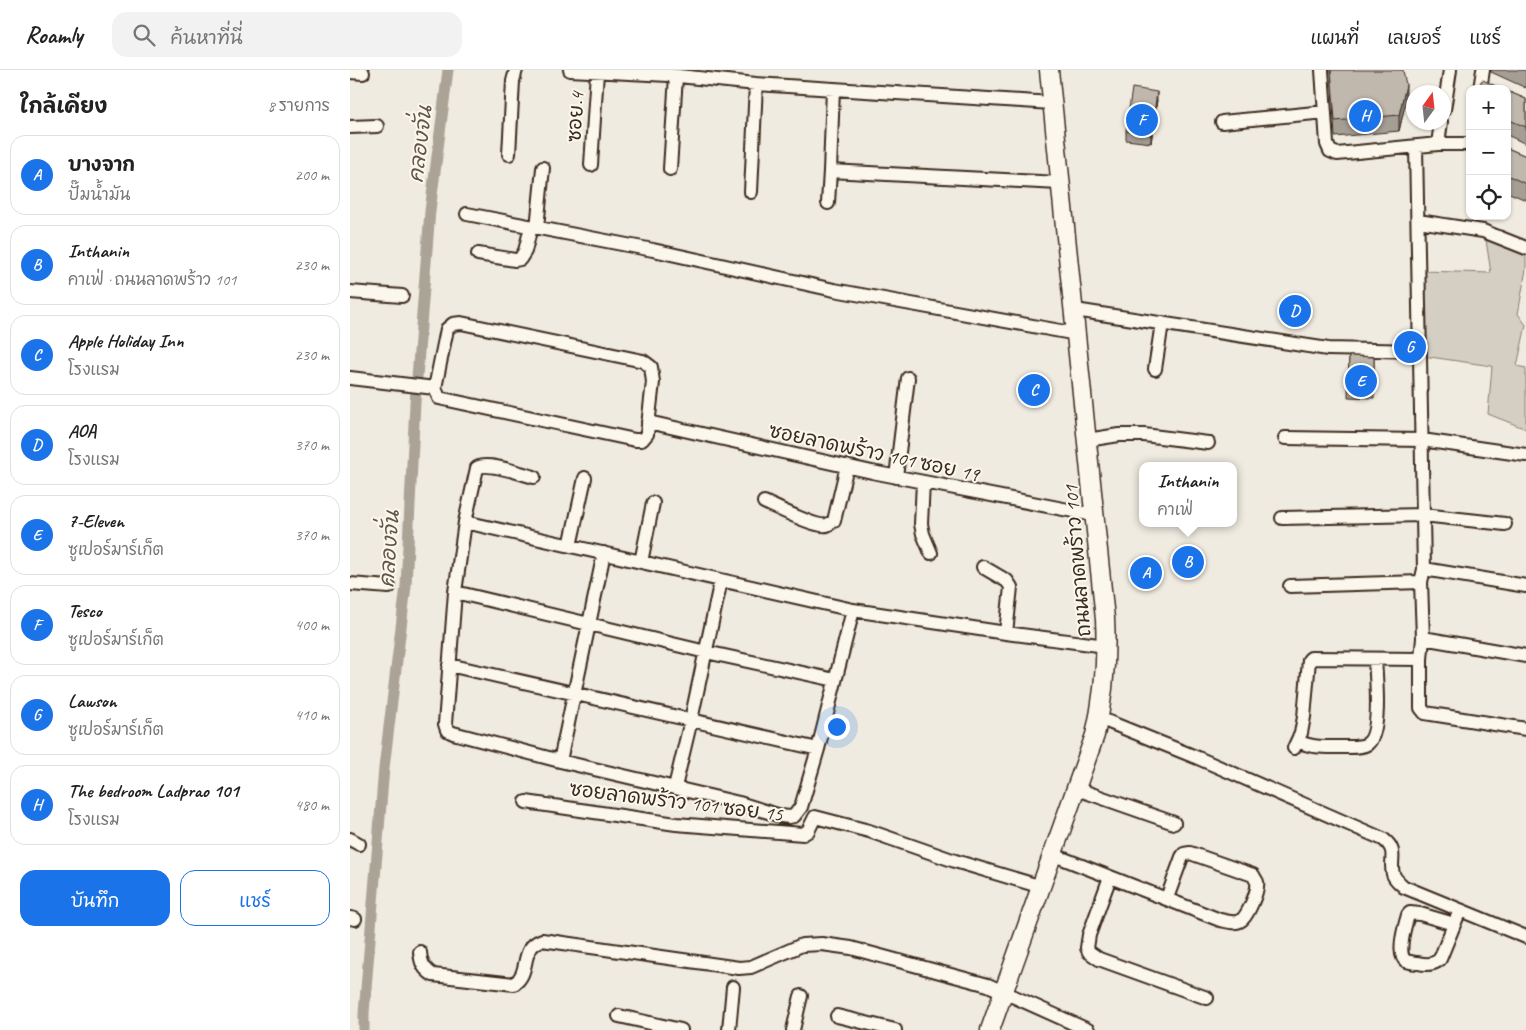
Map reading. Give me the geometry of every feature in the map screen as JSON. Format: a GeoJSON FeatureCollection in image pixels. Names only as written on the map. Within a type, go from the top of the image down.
{"type":"FeatureCollection","features":[{"type":"Feature","properties":{"kind":"street"},"geometry":{"type":"LineString","coordinates":[[509,154],[513,81],[516,70]]}},
{"type":"Feature","properties":{"kind":"street"},"geometry":{"type":"LineString","coordinates":[[570,70],[672,74],[756,84],[1052,103]]}},
{"type":"Feature","properties":{"kind":"street","name":"ถนนลาดพร้าว 101"},"geometry":{"type":"LineString","coordinates":[[990,1030],[1095,736],[1106,673],[1106,646],[1075,310],[1049,70]]}},
{"type":"Feature","properties":{"kind":"street"},"geometry":{"type":"LineString","coordinates":[[1322,70],[1327,144],[1330,150],[1337,154],[1438,144],[1466,144]]}},
{"type":"Feature","properties":{"kind":"street"},"geometry":{"type":"LineString","coordinates":[[1448,85],[1450,70]]}},
{"type":"Feature","properties":{"kind":"street"},"geometry":{"type":"LineString","coordinates":[[350,72],[364,73]]}},
{"type":"Feature","properties":{"kind":"street","name":"ซอย.4"},"geometry":{"type":"LineString","coordinates":[[591,165],[597,72]]}},
{"type":"Feature","properties":{"kind":"street"},"geometry":{"type":"LineString","coordinates":[[670,169],[672,74]]}},
{"type":"Feature","properties":{"kind":"street"},"geometry":{"type":"LineString","coordinates":[[751,192],[756,84]]}},
{"type":"Feature","properties":{"kind":"street"},"geometry":{"type":"LineString","coordinates":[[828,203],[833,89]]}},
{"type":"Feature","properties":{"kind":"street"},"geometry":{"type":"LineString","coordinates":[[1222,122],[1325,112]]}},
{"type":"Feature","properties":{"kind":"street"},"geometry":{"type":"LineString","coordinates":[[350,127],[377,126]]}},
{"type":"Feature","properties":{"kind":"street"},"geometry":{"type":"LineString","coordinates":[[1438,144],[1440,130]]}},
{"type":"Feature","properties":{"kind":"street"},"geometry":{"type":"LineString","coordinates":[[1416,147],[1423,515],[1423,638],[1420,704],[1422,712],[1526,729]]}},
{"type":"Feature","properties":{"kind":"street"},"geometry":{"type":"LineString","coordinates":[[478,254],[515,260],[520,259],[534,228],[544,168]]}},
{"type":"Feature","properties":{"kind":"street"},"geometry":{"type":"LineString","coordinates":[[830,171],[1060,183]]}},
{"type":"Feature","properties":{"kind":"street"},"geometry":{"type":"LineString","coordinates":[[467,214],[653,250],[834,290],[1077,334]]}},
{"type":"Feature","properties":{"kind":"street"},"geometry":{"type":"LineString","coordinates":[[1418,221],[1483,231],[1526,248]]}},
{"type":"Feature","properties":{"kind":"street"},"geometry":{"type":"LineString","coordinates":[[350,292],[402,296]]}},
{"type":"Feature","properties":{"kind":"street"},"geometry":{"type":"LineString","coordinates":[[1075,310],[1328,349],[1419,351]]}},
{"type":"Feature","properties":{"kind":"street"},"geometry":{"type":"LineString","coordinates":[[461,323],[643,361],[650,367],[653,382],[647,434],[642,440],[438,398],[435,388],[447,329],[453,324],[461,323]]}},
{"type":"Feature","properties":{"kind":"street"},"geometry":{"type":"LineString","coordinates":[[1155,369],[1162,324]]}},
{"type":"Feature","properties":{"kind":"street"},"geometry":{"type":"LineString","coordinates":[[350,378],[435,388]]}},
{"type":"Feature","properties":{"kind":"street"},"geometry":{"type":"LineString","coordinates":[[896,476],[908,378]]}},
{"type":"Feature","properties":{"kind":"street","name":"ซอยลาดพร้าว 101 ซอย 19"},"geometry":{"type":"LineString","coordinates":[[648,422],[923,482],[1094,515]]}},
{"type":"Feature","properties":{"kind":"street"},"geometry":{"type":"LineString","coordinates":[[1087,440],[1119,435],[1144,435],[1208,443]]}},
{"type":"Feature","properties":{"kind":"street"},"geometry":{"type":"LineString","coordinates":[[1285,438],[1422,440],[1526,455]]}},
{"type":"Feature","properties":{"kind":"street"},"geometry":{"type":"LineString","coordinates":[[534,477],[490,466],[480,465],[477,468],[465,522],[455,592],[445,724],[447,730],[453,733],[560,761],[739,803],[789,818],[794,816],[801,807],[818,749],[853,610]]}},
{"type":"Feature","properties":{"kind":"street"},"geometry":{"type":"LineString","coordinates":[[764,502],[819,525],[828,525],[834,521],[847,466]]}},
{"type":"Feature","properties":{"kind":"street"},"geometry":{"type":"LineString","coordinates":[[570,546],[585,478]]}},
{"type":"Feature","properties":{"kind":"street"},"geometry":{"type":"LineString","coordinates":[[923,482],[921,524],[931,553]]}},
{"type":"Feature","properties":{"kind":"street"},"geometry":{"type":"LineString","coordinates":[[641,562],[653,502]]}},
{"type":"Feature","properties":{"kind":"street"},"geometry":{"type":"LineString","coordinates":[[1282,518],[1423,515],[1505,524]]}},
{"type":"Feature","properties":{"kind":"street"},"geometry":{"type":"LineString","coordinates":[[465,522],[853,610],[1006,634],[1106,646]]}},
{"type":"Feature","properties":{"kind":"street"},"geometry":{"type":"LineString","coordinates":[[560,761],[604,553]]}},
{"type":"Feature","properties":{"kind":"street"},"geometry":{"type":"LineString","coordinates":[[983,567],[1007,581],[1011,587],[1006,634]]}},
{"type":"Feature","properties":{"kind":"street"},"geometry":{"type":"LineString","coordinates":[[1290,586],[1422,576],[1526,586]]}},
{"type":"Feature","properties":{"kind":"street"},"geometry":{"type":"LineString","coordinates":[[675,787],[721,580]]}},
{"type":"Feature","properties":{"kind":"street"},"geometry":{"type":"LineString","coordinates":[[350,584],[389,587]]}},
{"type":"Feature","properties":{"kind":"street"},"geometry":{"type":"LineString","coordinates":[[455,592],[706,652],[835,680]]}},
{"type":"Feature","properties":{"kind":"street"},"geometry":{"type":"LineString","coordinates":[[1423,638],[1526,656]]}},
{"type":"Feature","properties":{"kind":"street"},"geometry":{"type":"LineString","coordinates":[[1375,660],[1377,712],[1372,738],[1367,744],[1355,747],[1318,747],[1296,744],[1304,717],[1309,660],[1311,658],[1421,660]]}},
{"type":"Feature","properties":{"kind":"street"},"geometry":{"type":"LineString","coordinates":[[449,665],[818,749]]}},
{"type":"Feature","properties":{"kind":"street"},"geometry":{"type":"LineString","coordinates":[[1099,718],[1198,758],[1384,839],[1393,850],[1393,873],[1396,880],[1404,887],[1526,937]]}},
{"type":"Feature","properties":{"kind":"street"},"geometry":{"type":"LineString","coordinates":[[1077,789],[1174,823]]}},
{"type":"Feature","properties":{"kind":"street","name":"ซอยลาดพร้าว 101 ซอย 15"},"geometry":{"type":"LineString","coordinates":[[526,802],[676,824],[803,834],[808,831],[815,817],[869,832],[1042,887]]}},
{"type":"Feature","properties":{"kind":"street"},"geometry":{"type":"LineString","coordinates":[[1054,855],[1220,920],[1234,923],[1242,921],[1248,914],[1257,887],[1257,881],[1253,875],[1190,853],[1184,854],[1167,898]]}},
{"type":"Feature","properties":{"kind":"street"},"geometry":{"type":"LineString","coordinates":[[1110,877],[1089,935],[1086,948],[1089,952],[1099,960],[1207,998]]}},
{"type":"Feature","properties":{"kind":"street"},"geometry":{"type":"LineString","coordinates":[[1454,924],[1410,913],[1403,934],[1402,957],[1406,961],[1424,964],[1438,962],[1460,910]]}},
{"type":"Feature","properties":{"kind":"street"},"geometry":{"type":"LineString","coordinates":[[420,952],[421,962],[433,976],[514,984],[520,980],[523,973],[528,950],[534,943],[542,940],[740,968],[751,967],[802,945],[822,944],[851,948],[979,983],[1004,992],[1088,1030]]}},
{"type":"Feature","properties":{"kind":"street"},"geometry":{"type":"LineString","coordinates":[[729,1030],[733,987]]}},
{"type":"Feature","properties":{"kind":"street"},"geometry":{"type":"LineString","coordinates":[[792,1030],[801,996]]}},
{"type":"Feature","properties":{"kind":"street"},"geometry":{"type":"LineString","coordinates":[[619,1016],[681,1030]]}},
{"type":"Feature","properties":{"kind":"street"},"geometry":{"type":"LineString","coordinates":[[838,1016],[896,1030]]}},
{"type":"Feature","properties":{"kind":"shaded area"},"geometry":{"type":"Polygon","coordinates":[[[1486,240],[1526,252],[1526,269],[1518,314],[1526,325],[1517,366],[1526,368],[1526,429],[1488,414],[1492,366],[1423,356],[1423,271],[1491,273],[1486,240]]]}},
{"type":"Feature","properties":{"kind":"building"},"geometry":{"type":"Polygon","coordinates":[[[1331,70],[1403,70],[1406,85],[1399,115],[1335,121],[1331,70]]]}},
{"type":"Feature","properties":{"kind":"building"},"geometry":{"type":"Polygon","coordinates":[[[1483,80],[1494,85],[1480,85],[1483,80]]]}},
{"type":"Feature","properties":{"kind":"building"},"geometry":{"type":"Polygon","coordinates":[[[1132,88],[1157,92],[1151,135],[1126,131],[1132,88]]]}},
{"type":"Feature","properties":{"kind":"building"},"geometry":{"type":"Polygon","coordinates":[[[1511,93],[1526,99],[1526,127],[1511,121],[1511,93]]]}},
{"type":"Feature","properties":{"kind":"building"},"geometry":{"type":"Polygon","coordinates":[[[1511,150],[1526,156],[1526,184],[1511,177],[1511,150]]]}},
{"type":"Feature","properties":{"kind":"building"},"geometry":{"type":"Polygon","coordinates":[[[1349,356],[1374,357],[1374,389],[1348,389],[1349,356]]]}},
{"type":"Feature","properties":{"kind":"waterway","name":"คลองจั่น"},"geometry":{"type":"LineString","coordinates":[[364,1030],[384,768],[406,586],[415,403],[430,211],[448,70]]}},
{"type":"Feature","properties":{"kind":"place","name":"The bedroom Ladprao 101"},"geometry":{"type":"Point","coordinates":[1365,116]}},
{"type":"Feature","properties":{"kind":"place","name":"Tesco"},"geometry":{"type":"Point","coordinates":[1142,120]}},
{"type":"Feature","properties":{"kind":"place","name":"AOA"},"geometry":{"type":"Point","coordinates":[1295,311]}},
{"type":"Feature","properties":{"kind":"place","name":"Lawson"},"geometry":{"type":"Point","coordinates":[1410,347]}},
{"type":"Feature","properties":{"kind":"place","name":"7-Eleven"},"geometry":{"type":"Point","coordinates":[1361,381]}},
{"type":"Feature","properties":{"kind":"place","name":"Apple Holiday Inn"},"geometry":{"type":"Point","coordinates":[1034,390]}},
{"type":"Feature","properties":{"kind":"place","name":"Inthanin"},"geometry":{"type":"Point","coordinates":[1188,562]}},
{"type":"Feature","properties":{"kind":"place","name":"บางจาก"},"geometry":{"type":"Point","coordinates":[1146,573]}}]}
